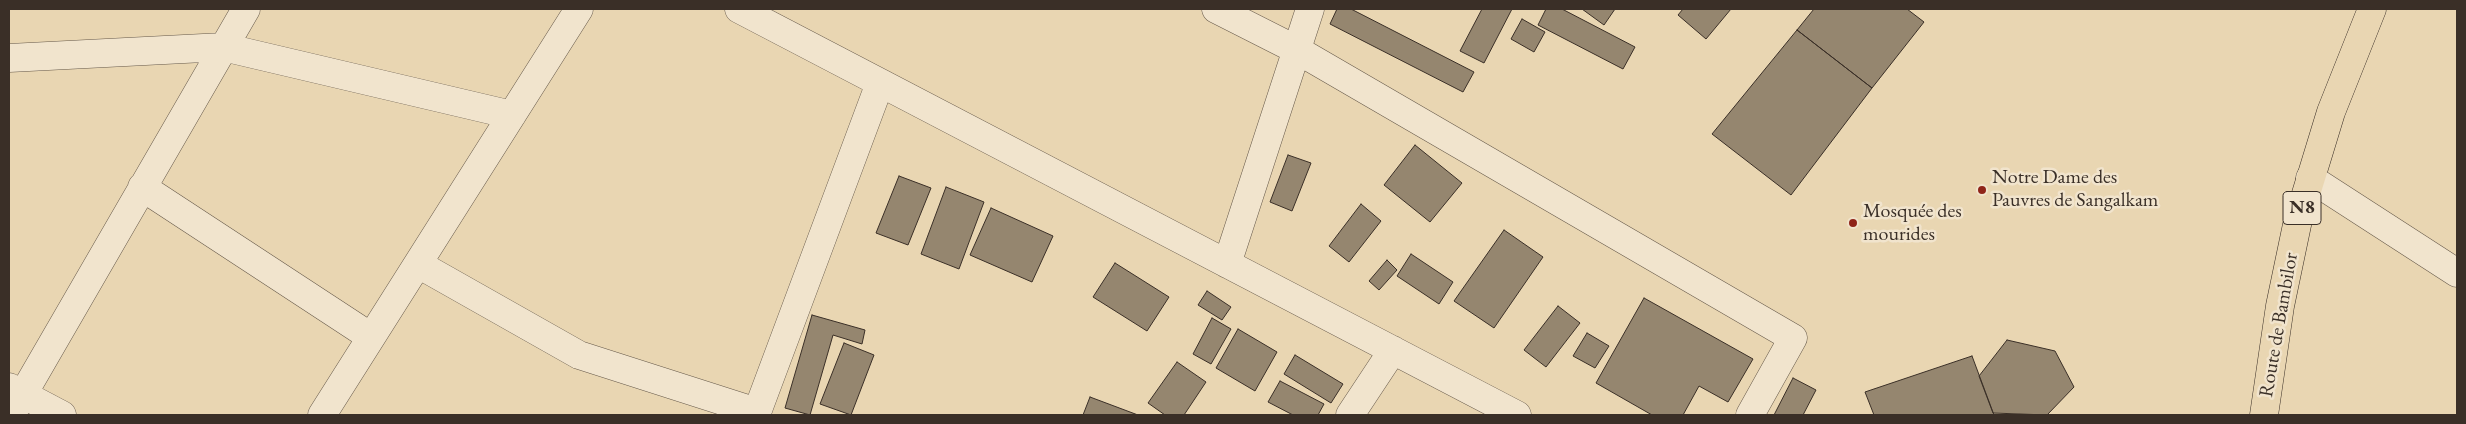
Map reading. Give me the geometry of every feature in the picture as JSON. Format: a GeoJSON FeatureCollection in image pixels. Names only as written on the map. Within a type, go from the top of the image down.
{"type":"FeatureCollection","features":[{"type":"Feature","properties":{"kind":"main road","name":"Route de Bambilor"},"geometry":{"type":"LineString","coordinates":[[2264,415],[2280,306],[2298,220],[2331,112],[2372,9]]}},
{"type":"Feature","properties":{"kind":"street"},"geometry":{"type":"LineString","coordinates":[[62,415],[14,399],[142,187],[246,9]]}},
{"type":"Feature","properties":{"kind":"street"},"geometry":{"type":"LineString","coordinates":[[322,415],[579,9]]}},
{"type":"Feature","properties":{"kind":"street"},"geometry":{"type":"LineString","coordinates":[[739,9],[1517,415]]}},
{"type":"Feature","properties":{"kind":"street"},"geometry":{"type":"LineString","coordinates":[[1216,9],[1297,50],[1793,338],[1750,415]]}},
{"type":"Feature","properties":{"kind":"street"},"geometry":{"type":"LineString","coordinates":[[1227,264],[1310,9]]}},
{"type":"Feature","properties":{"kind":"street"},"geometry":{"type":"LineString","coordinates":[[9,58],[223,48],[512,115]]}},
{"type":"Feature","properties":{"kind":"street"},"geometry":{"type":"LineString","coordinates":[[418,264],[580,355],[757,413],[880,83]]}},
{"type":"Feature","properties":{"kind":"street"},"geometry":{"type":"LineString","coordinates":[[2310,178],[2457,273]]}},
{"type":"Feature","properties":{"kind":"street"},"geometry":{"type":"LineString","coordinates":[[142,187],[371,337]]}},
{"type":"Feature","properties":{"kind":"street"},"geometry":{"type":"LineString","coordinates":[[1350,415],[1393,350]]}},
{"type":"Feature","properties":{"kind":"building"},"geometry":{"type":"Polygon","coordinates":[[[1337,9],[1351,9],[1474,72],[1463,92],[1330,24],[1337,9]]]}},
{"type":"Feature","properties":{"kind":"building"},"geometry":{"type":"Polygon","coordinates":[[[1482,9],[1512,9],[1484,63],[1460,51],[1482,9]]]}},
{"type":"Feature","properties":{"kind":"building"},"geometry":{"type":"Polygon","coordinates":[[[1546,9],[1562,9],[1635,47],[1623,69],[1538,25],[1546,9]]]}},
{"type":"Feature","properties":{"kind":"building"},"geometry":{"type":"Polygon","coordinates":[[[1582,9],[1615,9],[1604,25],[1582,9]]]}},
{"type":"Feature","properties":{"kind":"building"},"geometry":{"type":"Polygon","coordinates":[[[1683,9],[1731,9],[1706,39],[1678,15],[1683,9]]]}},
{"type":"Feature","properties":{"kind":"building"},"geometry":{"type":"Polygon","coordinates":[[[1814,9],[1907,9],[1924,22],[1872,88],[1797,30],[1814,9]]]}},
{"type":"Feature","properties":{"kind":"building"},"geometry":{"type":"Polygon","coordinates":[[[1522,19],[1545,32],[1534,52],[1511,39],[1522,19]]]}},
{"type":"Feature","properties":{"kind":"building"},"geometry":{"type":"Polygon","coordinates":[[[1797,30],[1872,88],[1791,195],[1712,134],[1797,30]]]}},
{"type":"Feature","properties":{"kind":"building"},"geometry":{"type":"Polygon","coordinates":[[[1415,145],[1462,183],[1430,222],[1384,185],[1415,145]]]}},
{"type":"Feature","properties":{"kind":"building"},"geometry":{"type":"Polygon","coordinates":[[[1288,155],[1311,163],[1292,211],[1270,202],[1288,155]]]}},
{"type":"Feature","properties":{"kind":"building"},"geometry":{"type":"Polygon","coordinates":[[[899,176],[931,188],[908,245],[876,233],[899,176]]]}},
{"type":"Feature","properties":{"kind":"building"},"geometry":{"type":"Polygon","coordinates":[[[946,187],[984,202],[959,269],[921,254],[946,187]]]}},
{"type":"Feature","properties":{"kind":"building"},"geometry":{"type":"Polygon","coordinates":[[[1361,204],[1381,221],[1349,262],[1329,246],[1361,204]]]}},
{"type":"Feature","properties":{"kind":"building"},"geometry":{"type":"Polygon","coordinates":[[[991,208],[1053,236],[1032,282],[970,255],[991,208]]]}},
{"type":"Feature","properties":{"kind":"building"},"geometry":{"type":"Polygon","coordinates":[[[1504,230],[1543,257],[1494,328],[1454,301],[1504,230]]]}},
{"type":"Feature","properties":{"kind":"building"},"geometry":{"type":"Polygon","coordinates":[[[1411,254],[1453,282],[1439,304],[1397,276],[1411,254]]]}},
{"type":"Feature","properties":{"kind":"building"},"geometry":{"type":"Polygon","coordinates":[[[1387,260],[1397,270],[1379,290],[1369,281],[1387,260]]]}},
{"type":"Feature","properties":{"kind":"building"},"geometry":{"type":"Polygon","coordinates":[[[1115,263],[1169,297],[1147,331],[1093,297],[1115,263]]]}},
{"type":"Feature","properties":{"kind":"building"},"geometry":{"type":"Polygon","coordinates":[[[1207,291],[1231,307],[1222,320],[1198,305],[1207,291]]]}},
{"type":"Feature","properties":{"kind":"building"},"geometry":{"type":"Polygon","coordinates":[[[1644,298],[1753,359],[1728,402],[1699,386],[1683,415],[1652,415],[1596,383],[1644,298]]]}},
{"type":"Feature","properties":{"kind":"building"},"geometry":{"type":"Polygon","coordinates":[[[1558,306],[1580,323],[1546,367],[1524,350],[1558,306]]]}},
{"type":"Feature","properties":{"kind":"building"},"geometry":{"type":"Polygon","coordinates":[[[812,315],[865,330],[862,344],[833,335],[810,415],[785,408],[812,315]]]}},
{"type":"Feature","properties":{"kind":"building"},"geometry":{"type":"Polygon","coordinates":[[[1212,318],[1231,329],[1211,364],[1193,354],[1212,318]]]}},
{"type":"Feature","properties":{"kind":"building"},"geometry":{"type":"Polygon","coordinates":[[[1238,329],[1277,352],[1255,391],[1216,368],[1238,329]]]}},
{"type":"Feature","properties":{"kind":"building"},"geometry":{"type":"Polygon","coordinates":[[[1587,333],[1609,346],[1595,368],[1573,356],[1587,333]]]}},
{"type":"Feature","properties":{"kind":"building"},"geometry":{"type":"Polygon","coordinates":[[[2007,340],[2055,351],[2074,387],[2047,415],[1993,413],[1979,376],[2007,340]]]}},
{"type":"Feature","properties":{"kind":"building"},"geometry":{"type":"Polygon","coordinates":[[[844,343],[874,355],[851,415],[820,404],[844,343]]]}},
{"type":"Feature","properties":{"kind":"building"},"geometry":{"type":"Polygon","coordinates":[[[1295,355],[1343,384],[1331,403],[1284,374],[1295,355]]]}},
{"type":"Feature","properties":{"kind":"building"},"geometry":{"type":"Polygon","coordinates":[[[1972,356],[1994,415],[1874,415],[1865,392],[1972,356]]]}},
{"type":"Feature","properties":{"kind":"building"},"geometry":{"type":"Polygon","coordinates":[[[1177,362],[1206,382],[1184,415],[1165,415],[1148,403],[1177,362]]]}},
{"type":"Feature","properties":{"kind":"building"},"geometry":{"type":"Polygon","coordinates":[[[1793,378],[1816,390],[1803,415],[1774,415],[1793,378]]]}},
{"type":"Feature","properties":{"kind":"building"},"geometry":{"type":"Polygon","coordinates":[[[1280,381],[1324,404],[1318,415],[1293,415],[1268,402],[1280,381]]]}},
{"type":"Feature","properties":{"kind":"building"},"geometry":{"type":"Polygon","coordinates":[[[1090,397],[1138,415],[1083,415],[1090,397]]]}},
{"type":"Feature","properties":{"kind":"place","name":"Notre Dame des Pauvres de Sangalkam"},"geometry":{"type":"Point","coordinates":[1982,190]}},
{"type":"Feature","properties":{"kind":"place","name":"Mosquée des mourides"},"geometry":{"type":"Point","coordinates":[1853,223]}}]}
